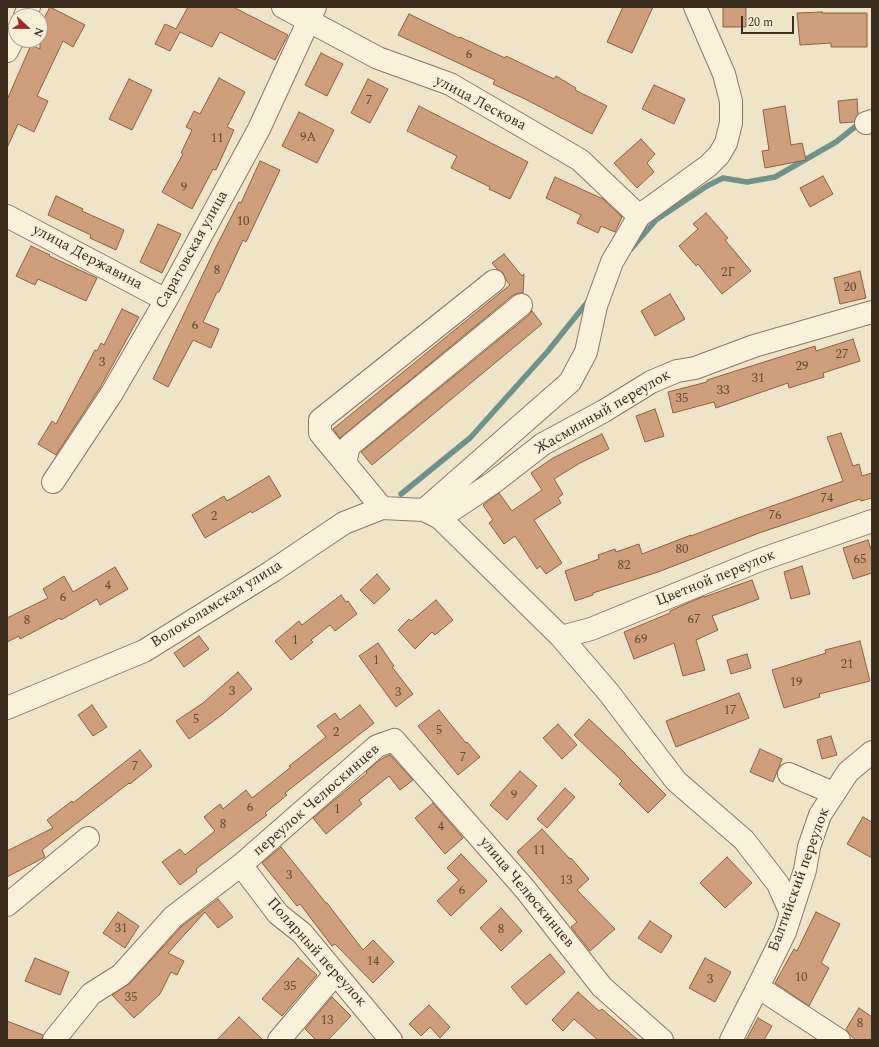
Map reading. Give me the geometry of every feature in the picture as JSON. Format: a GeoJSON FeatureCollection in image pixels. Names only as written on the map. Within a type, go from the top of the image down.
{"type":"FeatureCollection","features":[{"type":"Feature","properties":{"kind":"street","name":"улица Лескова"},"geometry":{"type":"LineString","coordinates":[[283,7],[312,14],[378,58],[450,84],[580,160],[639,216]]}},
{"type":"Feature","properties":{"kind":"street"},"geometry":{"type":"LineString","coordinates":[[695,7],[724,74],[731,101],[731,123],[726,143],[719,155],[708,166],[639,216],[612,262],[596,306],[586,352],[570,382],[432,514],[561,637],[609,692],[676,782],[744,840],[778,884],[791,913]]}},
{"type":"Feature","properties":{"kind":"street","name":"Саратовская улица"},"geometry":{"type":"LineString","coordinates":[[53,482],[112,393],[166,300],[259,129],[312,14]]}},
{"type":"Feature","properties":{"kind":"street","name":"улица Державина"},"geometry":{"type":"LineString","coordinates":[[7,216],[166,300]]}},
{"type":"Feature","properties":{"kind":"street"},"geometry":{"type":"LineString","coordinates":[[382,508],[320,433],[320,420],[494,282]]}},
{"type":"Feature","properties":{"kind":"street"},"geometry":{"type":"LineString","coordinates":[[345,463],[349,446],[521,305]]}},
{"type":"Feature","properties":{"kind":"street","name":"Жасминный переулок"},"geometry":{"type":"LineString","coordinates":[[432,514],[494,482],[543,444],[604,411],[651,382],[677,371],[695,368],[754,346],[872,312]]}},
{"type":"Feature","properties":{"kind":"street","name":"Волоколамская улица"},"geometry":{"type":"LineString","coordinates":[[7,708],[144,651],[271,572],[344,523],[382,508],[432,514]]}},
{"type":"Feature","properties":{"kind":"street","name":"Цветной переулок"},"geometry":{"type":"LineString","coordinates":[[561,637],[591,630],[760,560],[872,521]]}},
{"type":"Feature","properties":{"kind":"street","name":"переулок Челюскинцев"},"geometry":{"type":"LineString","coordinates":[[54,1040],[91,994],[121,975],[173,917],[241,865],[377,746],[394,740]]}},
{"type":"Feature","properties":{"kind":"street","name":"улица Челюскинцев"},"geometry":{"type":"LineString","coordinates":[[394,740],[525,889],[602,987],[662,1040]]}},
{"type":"Feature","properties":{"kind":"street","name":"Балтийский переулок"},"geometry":{"type":"LineString","coordinates":[[731,1040],[785,932],[805,870],[809,847],[820,815],[848,772],[872,752]]}},
{"type":"Feature","properties":{"kind":"street"},"geometry":{"type":"LineString","coordinates":[[789,774],[833,793]]}},
{"type":"Feature","properties":{"kind":"street"},"geometry":{"type":"LineString","coordinates":[[7,905],[88,838]]}},
{"type":"Feature","properties":{"kind":"street","name":"Полярный переулок"},"geometry":{"type":"LineString","coordinates":[[241,865],[278,914],[302,934],[391,1040]]}},
{"type":"Feature","properties":{"kind":"street"},"geometry":{"type":"LineString","coordinates":[[279,1040],[335,974]]}},
{"type":"Feature","properties":{"kind":"street"},"geometry":{"type":"LineString","coordinates":[[758,988],[839,1040]]}},
{"type":"Feature","properties":{"kind":"building"},"geometry":{"type":"Polygon","coordinates":[[[50,7],[85,25],[73,47],[63,41],[37,96],[48,101],[34,132],[18,124],[7,148],[7,100],[30,48],[48,48],[48,11],[50,7]]]}},
{"type":"Feature","properties":{"kind":"building"},"geometry":{"type":"Polygon","coordinates":[[[188,7],[233,7],[288,35],[275,60],[220,32],[212,47],[180,32],[170,51],[155,44],[165,24],[176,29],[188,7]]]}},
{"type":"Feature","properties":{"kind":"building"},"geometry":{"type":"Polygon","coordinates":[[[623,7],[653,7],[632,53],[607,42],[623,7]]]}},
{"type":"Feature","properties":{"kind":"building"},"geometry":{"type":"Polygon","coordinates":[[[723,7],[746,7],[746,27],[723,27],[723,7]]]}},
{"type":"Feature","properties":{"kind":"building"},"geometry":{"type":"Polygon","coordinates":[[[797,13],[867,13],[867,47],[831,47],[831,43],[800,45],[797,13]]]}},
{"type":"Feature","properties":{"kind":"building"},"geometry":{"type":"Polygon","coordinates":[[[409,14],[459,38],[460,37],[505,58],[506,56],[554,79],[556,76],[576,88],[575,90],[607,106],[592,134],[493,84],[495,80],[398,35],[409,14]]]}},
{"type":"Feature","properties":{"kind":"building"},"geometry":{"type":"Polygon","coordinates":[[[321,53],[343,64],[327,96],[305,85],[321,53]]]}},
{"type":"Feature","properties":{"kind":"building"},"geometry":{"type":"Polygon","coordinates":[[[219,78],[245,92],[227,127],[234,130],[216,170],[213,169],[192,209],[162,192],[183,154],[181,153],[192,130],[186,127],[194,111],[200,114],[219,78]]]}},
{"type":"Feature","properties":{"kind":"building"},"geometry":{"type":"Polygon","coordinates":[[[129,79],[152,90],[132,130],[109,119],[129,79]]]}},
{"type":"Feature","properties":{"kind":"building"},"geometry":{"type":"Polygon","coordinates":[[[368,79],[388,89],[370,123],[351,113],[368,79]]]}},
{"type":"Feature","properties":{"kind":"building"},"geometry":{"type":"Polygon","coordinates":[[[654,85],[685,99],[674,124],[642,109],[654,85]]]}},
{"type":"Feature","properties":{"kind":"building"},"geometry":{"type":"Polygon","coordinates":[[[857,99],[858,114],[854,122],[840,123],[838,101],[857,99]]]}},
{"type":"Feature","properties":{"kind":"building"},"geometry":{"type":"Polygon","coordinates":[[[419,106],[528,162],[510,199],[489,189],[490,187],[451,168],[457,156],[407,131],[419,106]]]}},
{"type":"Feature","properties":{"kind":"building"},"geometry":{"type":"Polygon","coordinates":[[[785,106],[791,145],[802,143],[806,160],[765,168],[762,151],[769,150],[763,110],[785,106]]]}},
{"type":"Feature","properties":{"kind":"building"},"geometry":{"type":"Polygon","coordinates":[[[299,112],[334,130],[317,163],[282,146],[299,112]]]}},
{"type":"Feature","properties":{"kind":"building"},"geometry":{"type":"Polygon","coordinates":[[[641,139],[655,154],[647,163],[654,172],[637,188],[614,163],[641,139]]]}},
{"type":"Feature","properties":{"kind":"building"},"geometry":{"type":"Polygon","coordinates":[[[260,161],[280,170],[246,242],[243,240],[219,292],[217,292],[203,322],[219,329],[211,348],[193,340],[168,387],[153,379],[215,249],[239,202],[241,203],[260,161]]]}},
{"type":"Feature","properties":{"kind":"building"},"geometry":{"type":"Polygon","coordinates":[[[823,176],[833,194],[810,207],[800,188],[823,176]]]}},
{"type":"Feature","properties":{"kind":"building"},"geometry":{"type":"Polygon","coordinates":[[[555,177],[603,199],[622,217],[615,232],[601,226],[598,233],[577,223],[581,215],[546,198],[555,177]]]}},
{"type":"Feature","properties":{"kind":"building"},"geometry":{"type":"Polygon","coordinates":[[[56,196],[83,209],[82,211],[124,230],[116,250],[90,238],[91,235],[48,215],[56,196]]]}},
{"type":"Feature","properties":{"kind":"building"},"geometry":{"type":"Polygon","coordinates":[[[706,213],[728,238],[725,240],[751,271],[722,294],[698,264],[696,266],[679,246],[698,229],[693,224],[706,213]]]}},
{"type":"Feature","properties":{"kind":"building"},"geometry":{"type":"Polygon","coordinates":[[[158,224],[181,234],[162,273],[140,262],[158,224]]]}},
{"type":"Feature","properties":{"kind":"building"},"geometry":{"type":"Polygon","coordinates":[[[31,246],[97,278],[86,301],[38,279],[35,285],[16,276],[31,246]]]}},
{"type":"Feature","properties":{"kind":"building"},"geometry":{"type":"Polygon","coordinates":[[[504,254],[522,276],[524,274],[523,293],[513,295],[340,438],[333,429],[510,285],[503,273],[492,263],[504,254]]]}},
{"type":"Feature","properties":{"kind":"building"},"geometry":{"type":"Polygon","coordinates":[[[860,271],[866,298],[840,304],[834,278],[860,271]]]}},
{"type":"Feature","properties":{"kind":"building"},"geometry":{"type":"Polygon","coordinates":[[[670,294],[685,319],[655,336],[641,311],[670,294]]]}},
{"type":"Feature","properties":{"kind":"building"},"geometry":{"type":"Polygon","coordinates":[[[122,309],[139,317],[101,386],[56,455],[38,444],[52,421],[56,424],[95,350],[97,351],[101,343],[104,345],[122,309]]]}},
{"type":"Feature","properties":{"kind":"building"},"geometry":{"type":"Polygon","coordinates":[[[532,311],[542,324],[372,465],[361,452],[532,311]]]}},
{"type":"Feature","properties":{"kind":"building"},"geometry":{"type":"Polygon","coordinates":[[[853,339],[860,361],[823,373],[824,377],[789,388],[788,383],[716,408],[714,402],[673,413],[668,392],[707,382],[707,380],[815,346],[816,351],[853,339]]]}},
{"type":"Feature","properties":{"kind":"building"},"geometry":{"type":"Polygon","coordinates":[[[655,409],[664,436],[645,442],[636,416],[655,409]]]}},
{"type":"Feature","properties":{"kind":"building"},"geometry":{"type":"Polygon","coordinates":[[[841,433],[853,466],[859,464],[862,476],[872,473],[872,498],[861,501],[860,499],[759,533],[658,572],[593,593],[593,595],[575,601],[565,571],[599,559],[598,555],[615,549],[616,552],[639,544],[642,554],[843,481],[827,437],[841,433]]]}},
{"type":"Feature","properties":{"kind":"building"},"geometry":{"type":"Polygon","coordinates":[[[602,434],[609,449],[580,463],[554,479],[563,494],[558,498],[561,503],[534,520],[562,563],[546,574],[540,566],[537,569],[515,536],[504,544],[489,523],[493,520],[483,505],[499,493],[512,511],[542,490],[531,473],[553,458],[602,434]]]}},
{"type":"Feature","properties":{"kind":"building"},"geometry":{"type":"Polygon","coordinates":[[[269,476],[281,496],[252,513],[251,511],[205,538],[192,515],[224,496],[227,501],[269,476]]]}},
{"type":"Feature","properties":{"kind":"building"},"geometry":{"type":"Polygon","coordinates":[[[868,540],[872,552],[872,573],[853,579],[843,548],[868,540]]]}},
{"type":"Feature","properties":{"kind":"building"},"geometry":{"type":"Polygon","coordinates":[[[802,566],[810,594],[791,599],[784,572],[802,566]]]}},
{"type":"Feature","properties":{"kind":"building"},"geometry":{"type":"Polygon","coordinates":[[[115,567],[128,589],[100,605],[97,599],[61,620],[60,618],[20,639],[19,636],[7,642],[7,618],[48,598],[43,589],[64,576],[73,592],[115,567]]]}},
{"type":"Feature","properties":{"kind":"building"},"geometry":{"type":"Polygon","coordinates":[[[377,574],[390,589],[374,604],[360,590],[377,574]]]}},
{"type":"Feature","properties":{"kind":"building"},"geometry":{"type":"Polygon","coordinates":[[[752,580],[759,599],[712,616],[718,630],[696,640],[705,670],[683,676],[674,643],[634,659],[624,632],[670,613],[670,611],[704,596],[752,580]]]}},
{"type":"Feature","properties":{"kind":"building"},"geometry":{"type":"Polygon","coordinates":[[[341,595],[346,602],[348,601],[357,614],[335,631],[330,625],[311,640],[313,642],[291,660],[275,641],[299,621],[302,625],[341,595]]]}},
{"type":"Feature","properties":{"kind":"building"},"geometry":{"type":"Polygon","coordinates":[[[436,600],[453,620],[435,635],[432,632],[415,649],[398,630],[409,619],[411,621],[436,600]]]}},
{"type":"Feature","properties":{"kind":"building"},"geometry":{"type":"Polygon","coordinates":[[[199,636],[209,649],[184,667],[174,653],[199,636]]]}},
{"type":"Feature","properties":{"kind":"building"},"geometry":{"type":"Polygon","coordinates":[[[860,641],[870,681],[819,694],[820,697],[784,708],[772,670],[826,653],[825,650],[860,641]]]}},
{"type":"Feature","properties":{"kind":"building"},"geometry":{"type":"Polygon","coordinates":[[[378,643],[394,666],[392,667],[413,694],[396,707],[359,656],[378,643]]]}},
{"type":"Feature","properties":{"kind":"building"},"geometry":{"type":"Polygon","coordinates":[[[747,654],[751,668],[731,674],[727,660],[747,654]]]}},
{"type":"Feature","properties":{"kind":"building"},"geometry":{"type":"Polygon","coordinates":[[[238,672],[252,689],[223,714],[189,739],[176,721],[203,703],[238,672]]]}},
{"type":"Feature","properties":{"kind":"building"},"geometry":{"type":"Polygon","coordinates":[[[739,693],[749,718],[676,747],[666,721],[739,693]]]}},
{"type":"Feature","properties":{"kind":"building"},"geometry":{"type":"Polygon","coordinates":[[[92,705],[107,727],[93,736],[78,715],[92,705]]]}},
{"type":"Feature","properties":{"kind":"building"},"geometry":{"type":"Polygon","coordinates":[[[360,705],[374,723],[285,793],[287,795],[265,813],[267,815],[196,869],[197,872],[180,885],[162,862],[180,849],[185,855],[215,831],[204,817],[220,804],[223,809],[246,790],[252,798],[326,737],[317,726],[335,713],[340,720],[360,705]]]}},
{"type":"Feature","properties":{"kind":"building"},"geometry":{"type":"Polygon","coordinates":[[[439,710],[466,743],[467,742],[480,757],[458,775],[418,726],[439,710]]]}},
{"type":"Feature","properties":{"kind":"building"},"geometry":{"type":"Polygon","coordinates":[[[589,719],[666,795],[648,813],[619,784],[622,781],[574,735],[589,719]]]}},
{"type":"Feature","properties":{"kind":"building"},"geometry":{"type":"Polygon","coordinates":[[[558,724],[577,745],[562,759],[543,738],[558,724]]]}},
{"type":"Feature","properties":{"kind":"building"},"geometry":{"type":"Polygon","coordinates":[[[831,736],[837,755],[822,759],[817,740],[831,736]]]}},
{"type":"Feature","properties":{"kind":"building"},"geometry":{"type":"Polygon","coordinates":[[[760,749],[782,759],[773,782],[750,772],[760,749]]]}},
{"type":"Feature","properties":{"kind":"building"},"geometry":{"type":"Polygon","coordinates":[[[140,750],[152,766],[42,850],[45,857],[7,877],[7,851],[53,828],[47,820],[72,801],[73,803],[140,750]]]}},
{"type":"Feature","properties":{"kind":"building"},"geometry":{"type":"Polygon","coordinates":[[[390,755],[413,780],[400,790],[389,776],[359,800],[362,804],[326,834],[313,818],[367,773],[366,772],[377,762],[390,755]]]}},
{"type":"Feature","properties":{"kind":"building"},"geometry":{"type":"Polygon","coordinates":[[[520,771],[537,786],[507,820],[490,805],[520,771]]]}},
{"type":"Feature","properties":{"kind":"building"},"geometry":{"type":"Polygon","coordinates":[[[565,788],[575,797],[547,828],[537,819],[565,788]]]}},
{"type":"Feature","properties":{"kind":"building"},"geometry":{"type":"Polygon","coordinates":[[[433,803],[463,838],[445,854],[415,818],[433,803]]]}},
{"type":"Feature","properties":{"kind":"building"},"geometry":{"type":"Polygon","coordinates":[[[863,817],[872,822],[872,858],[847,844],[863,817]]]}},
{"type":"Feature","properties":{"kind":"building"},"geometry":{"type":"Polygon","coordinates":[[[542,829],[570,859],[571,858],[589,879],[577,890],[615,929],[590,951],[571,927],[577,922],[517,852],[542,829]]]}},
{"type":"Feature","properties":{"kind":"building"},"geometry":{"type":"Polygon","coordinates":[[[281,847],[363,950],[373,940],[394,962],[373,983],[335,944],[332,946],[300,904],[297,906],[262,863],[281,847]]]}},
{"type":"Feature","properties":{"kind":"building"},"geometry":{"type":"Polygon","coordinates":[[[461,854],[487,881],[451,916],[437,901],[459,880],[447,868],[461,854]]]}},
{"type":"Feature","properties":{"kind":"building"},"geometry":{"type":"Polygon","coordinates":[[[727,857],[752,883],[725,908],[700,883],[727,857]]]}},
{"type":"Feature","properties":{"kind":"building"},"geometry":{"type":"Polygon","coordinates":[[[218,899],[233,917],[218,928],[205,912],[168,953],[184,961],[177,975],[171,972],[160,994],[134,1018],[112,995],[130,983],[182,926],[218,899]]]}},
{"type":"Feature","properties":{"kind":"building"},"geometry":{"type":"Polygon","coordinates":[[[501,908],[522,931],[501,951],[480,928],[501,908]]]}},
{"type":"Feature","properties":{"kind":"building"},"geometry":{"type":"Polygon","coordinates":[[[118,912],[139,926],[125,948],[103,933],[118,912]]]}},
{"type":"Feature","properties":{"kind":"building"},"geometry":{"type":"Polygon","coordinates":[[[816,912],[840,924],[821,963],[829,968],[809,1006],[775,983],[794,949],[797,951],[816,912]]]}},
{"type":"Feature","properties":{"kind":"building"},"geometry":{"type":"Polygon","coordinates":[[[650,921],[672,936],[661,953],[638,938],[650,921]]]}},
{"type":"Feature","properties":{"kind":"building"},"geometry":{"type":"Polygon","coordinates":[[[550,954],[565,972],[526,1005],[511,987],[550,954]]]}},
{"type":"Feature","properties":{"kind":"building"},"geometry":{"type":"Polygon","coordinates":[[[35,958],[69,972],[60,995],[25,981],[35,958]]]}},
{"type":"Feature","properties":{"kind":"building"},"geometry":{"type":"Polygon","coordinates":[[[298,958],[317,975],[282,1016],[262,999],[298,958]]]}},
{"type":"Feature","properties":{"kind":"building"},"geometry":{"type":"Polygon","coordinates":[[[705,958],[731,972],[715,1002],[689,988],[705,958]]]}},
{"type":"Feature","properties":{"kind":"building"},"geometry":{"type":"Polygon","coordinates":[[[578,992],[599,1011],[602,1009],[638,1040],[598,1040],[574,1019],[563,1031],[552,1020],[578,992]]]}},
{"type":"Feature","properties":{"kind":"building"},"geometry":{"type":"Polygon","coordinates":[[[332,997],[351,1016],[328,1040],[316,1040],[305,1029],[332,997]]]}},
{"type":"Feature","properties":{"kind":"building"},"geometry":{"type":"Polygon","coordinates":[[[429,1005],[450,1027],[440,1038],[430,1027],[421,1036],[409,1024],[429,1005]]]}},
{"type":"Feature","properties":{"kind":"building"},"geometry":{"type":"Polygon","coordinates":[[[859,1008],[872,1017],[872,1040],[856,1040],[846,1029],[859,1008]]]}},
{"type":"Feature","properties":{"kind":"building"},"geometry":{"type":"Polygon","coordinates":[[[239,1017],[263,1040],[217,1040],[239,1017]]]}},
{"type":"Feature","properties":{"kind":"building"},"geometry":{"type":"Polygon","coordinates":[[[758,1018],[772,1026],[764,1040],[746,1040],[758,1018]]]}},
{"type":"Feature","properties":{"kind":"building"},"geometry":{"type":"Polygon","coordinates":[[[7,1021],[43,1035],[42,1040],[7,1040],[7,1021]]]}},
{"type":"Feature","properties":{"kind":"waterway"},"geometry":{"type":"LineString","coordinates":[[631,249],[656,220],[707,186],[723,178],[747,182],[775,177],[836,142],[861,122]]}},
{"type":"Feature","properties":{"kind":"waterway"},"geometry":{"type":"LineString","coordinates":[[401,494],[470,438],[548,351],[589,300]]}}]}
